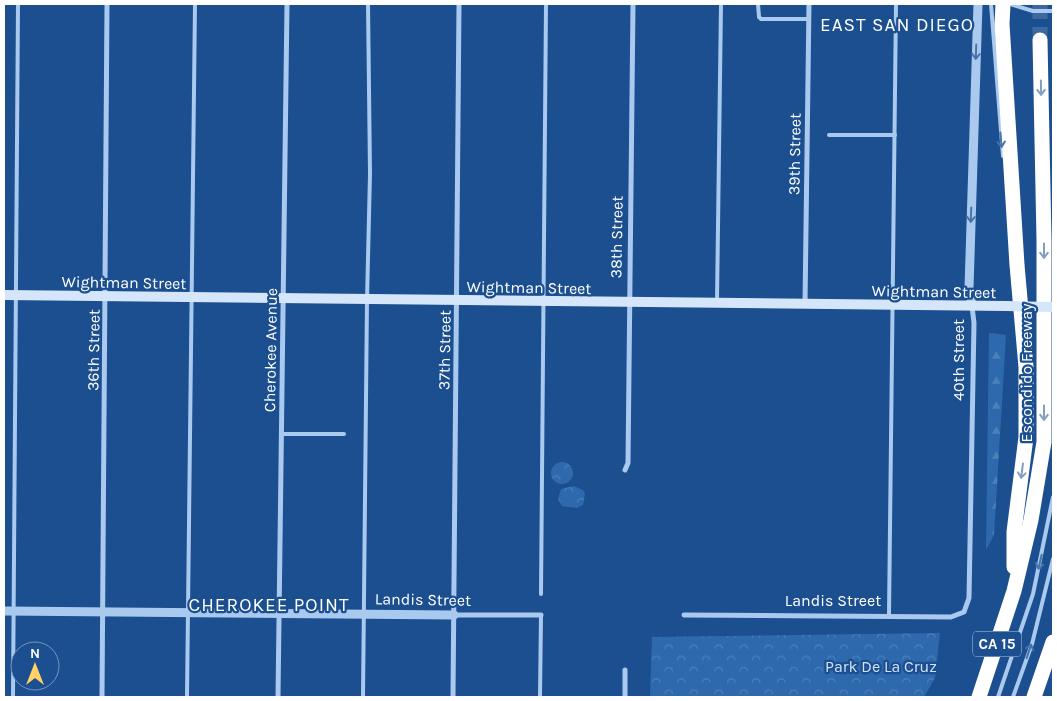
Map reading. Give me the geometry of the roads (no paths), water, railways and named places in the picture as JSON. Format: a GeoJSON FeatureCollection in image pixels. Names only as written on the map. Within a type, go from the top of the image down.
{"type":"FeatureCollection","features":[{"type":"Feature","properties":{"kind":"highway"},"geometry":{"type":"LineString","coordinates":[[1003,4],[1002,24],[1016,265],[1026,367],[1026,437],[1014,532],[1014,591]]}},
{"type":"Feature","properties":{"kind":"highway","name":"Escondido Freeway"},"geometry":{"type":"LineString","coordinates":[[980,697],[1014,591],[1031,520],[1044,442],[1044,240],[1040,40]]}},
{"type":"Feature","properties":{"kind":"highway"},"geometry":{"type":"LineString","coordinates":[[1034,697],[1053,642]]}},
{"type":"Feature","properties":{"kind":"main road","name":"Wightman Street"},"geometry":{"type":"LineString","coordinates":[[4,295],[106,298],[1053,307]]}},
{"type":"Feature","properties":{"kind":"street","name":"36th Street"},"geometry":{"type":"LineString","coordinates":[[102,697],[108,4]]}},
{"type":"Feature","properties":{"kind":"street","name":"Cherokee Avenue"},"geometry":{"type":"LineString","coordinates":[[278,697],[287,4]]}},
{"type":"Feature","properties":{"kind":"street","name":"37th Street"},"geometry":{"type":"LineString","coordinates":[[453,697],[459,4]]}},
{"type":"Feature","properties":{"kind":"street","name":"38th Street"},"geometry":{"type":"LineString","coordinates":[[625,470],[628,463],[628,302],[633,4]]}},
{"type":"Feature","properties":{"kind":"street","name":"39th Street"},"geometry":{"type":"LineString","coordinates":[[805,305],[809,4]]}},
{"type":"Feature","properties":{"kind":"street","name":"40th Street"},"geometry":{"type":"LineString","coordinates":[[951,617],[964,612],[969,598],[974,323],[969,288],[978,4]]}},
{"type":"Feature","properties":{"kind":"street","name":"Landis Street"},"geometry":{"type":"LineString","coordinates":[[4,610],[541,616]]}},
{"type":"Feature","properties":{"kind":"street","name":"Landis Street"},"geometry":{"type":"LineString","coordinates":[[684,615],[889,615],[951,617]]}},
{"type":"Feature","properties":{"kind":"street"},"geometry":{"type":"LineString","coordinates":[[625,670],[625,697]]}},
{"type":"Feature","properties":{"kind":"lane"},"geometry":{"type":"LineString","coordinates":[[13,697],[18,4]]}},
{"type":"Feature","properties":{"kind":"lane"},"geometry":{"type":"LineString","coordinates":[[187,697],[194,4]]}},
{"type":"Feature","properties":{"kind":"lane"},"geometry":{"type":"LineString","coordinates":[[363,697],[366,300],[370,174],[368,4]]}},
{"type":"Feature","properties":{"kind":"lane"},"geometry":{"type":"LineString","coordinates":[[542,594],[546,4]]}},
{"type":"Feature","properties":{"kind":"lane"},"geometry":{"type":"LineString","coordinates":[[716,304],[721,4]]}},
{"type":"Feature","properties":{"kind":"lane"},"geometry":{"type":"LineString","coordinates":[[758,4],[759,17],[762,19],[809,19]]}},
{"type":"Feature","properties":{"kind":"lane"},"geometry":{"type":"LineString","coordinates":[[889,615],[896,4]]}},
{"type":"Feature","properties":{"kind":"lane"},"geometry":{"type":"LineString","coordinates":[[991,4],[1003,161]]}},
{"type":"Feature","properties":{"kind":"lane"},"geometry":{"type":"LineString","coordinates":[[1010,4],[1033,11],[1053,11]]}},
{"type":"Feature","properties":{"kind":"lane"},"geometry":{"type":"LineString","coordinates":[[829,135],[895,135]]}},
{"type":"Feature","properties":{"kind":"lane"},"geometry":{"type":"LineString","coordinates":[[1007,201],[1016,265]]}},
{"type":"Feature","properties":{"kind":"lane"},"geometry":{"type":"LineString","coordinates":[[281,434],[344,434]]}},
{"type":"Feature","properties":{"kind":"lane"},"geometry":{"type":"LineString","coordinates":[[998,697],[1033,594],[1053,497]]}},
{"type":"Feature","properties":{"kind":"lane"},"geometry":{"type":"LineString","coordinates":[[1013,697],[1032,644],[1053,559]]}},
{"type":"Feature","properties":{"kind":"lane"},"geometry":{"type":"LineString","coordinates":[[540,697],[541,616]]}},
{"type":"Feature","properties":{"kind":"tunnel"},"geometry":{"type":"LineString","coordinates":[[1040,4],[1040,40]]}},
{"type":"Feature","properties":{"kind":"district","name":"EAST SAN DIEGO"},"geometry":{"type":"Point","coordinates":[897,24]}},
{"type":"Feature","properties":{"kind":"district","name":"CHEROKEE POINT"},"geometry":{"type":"Point","coordinates":[269,604]}},
{"type":"Feature","properties":{"kind":"park label","name":"Park De La Cruz"},"geometry":{"type":"Point","coordinates":[881,666]}}]}
